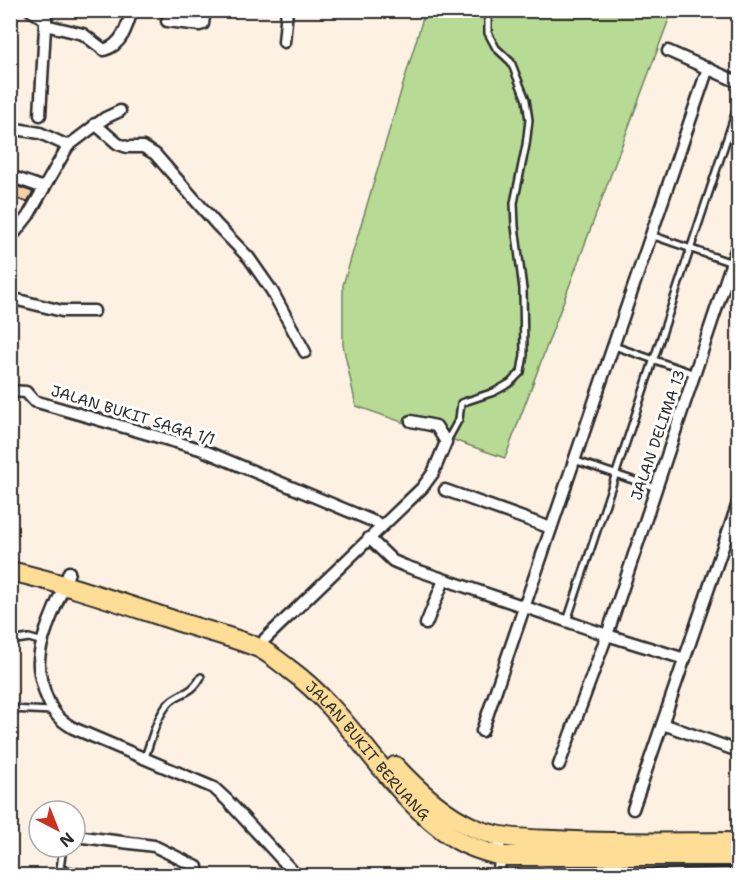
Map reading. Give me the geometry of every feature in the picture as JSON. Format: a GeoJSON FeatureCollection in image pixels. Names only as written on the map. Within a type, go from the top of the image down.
{"type":"FeatureCollection","features":[{"type":"Feature","properties":{"kind":"main road","name":"JALAN BUKIT BERUANG"},"geometry":{"type":"LineString","coordinates":[[10,558],[260,649],[290,669],[324,698],[415,806],[456,839],[481,851],[501,856],[736,870]]}},
{"type":"Feature","properties":{"kind":"main road","name":"JALAN BUKIT BERUANG"},"geometry":{"type":"LineString","coordinates":[[10,570],[67,578],[265,639],[333,692],[365,727],[395,767],[422,794],[447,813],[475,829],[517,838],[601,843],[738,842]]}},
{"type":"Feature","properties":{"kind":"street"},"geometry":{"type":"LineString","coordinates":[[30,10],[83,34],[104,50],[117,43],[125,32],[132,10]]}},
{"type":"Feature","properties":{"kind":"street"},"geometry":{"type":"LineString","coordinates":[[166,21],[200,25],[203,24],[205,10]]}},
{"type":"Feature","properties":{"kind":"street"},"geometry":{"type":"LineString","coordinates":[[284,42],[287,10]]}},
{"type":"Feature","properties":{"kind":"street"},"geometry":{"type":"LineString","coordinates":[[39,115],[46,19]]}},
{"type":"Feature","properties":{"kind":"street"},"geometry":{"type":"LineString","coordinates":[[669,51],[738,82]]}},
{"type":"Feature","properties":{"kind":"street"},"geometry":{"type":"LineString","coordinates":[[482,730],[708,68]]}},
{"type":"Feature","properties":{"kind":"street"},"geometry":{"type":"LineString","coordinates":[[10,239],[28,216],[68,146],[96,124],[120,111]]}},
{"type":"Feature","properties":{"kind":"street"},"geometry":{"type":"LineString","coordinates":[[96,124],[118,144],[127,147],[143,147],[154,154],[249,258],[272,291],[304,352]]}},
{"type":"Feature","properties":{"kind":"street"},"geometry":{"type":"LineString","coordinates":[[10,128],[40,133],[68,146]]}},
{"type":"Feature","properties":{"kind":"street"},"geometry":{"type":"LineString","coordinates":[[10,176],[44,188]]}},
{"type":"Feature","properties":{"kind":"street","name":"JALAN DELIMA 13"},"geometry":{"type":"LineString","coordinates":[[559,765],[607,635],[738,244]]}},
{"type":"Feature","properties":{"kind":"street"},"geometry":{"type":"LineString","coordinates":[[10,298],[62,311],[94,311]]}},
{"type":"Feature","properties":{"kind":"street","name":"JALAN BUKIT SAGA 1/1"},"geometry":{"type":"LineString","coordinates":[[10,391],[26,392],[34,401],[200,449],[382,525]]}},
{"type":"Feature","properties":{"kind":"street"},"geometry":{"type":"LineString","coordinates":[[265,639],[422,488],[433,473],[446,442],[436,426],[411,421]]}},
{"type":"Feature","properties":{"kind":"street"},"geometry":{"type":"LineString","coordinates":[[445,490],[551,528]]}},
{"type":"Feature","properties":{"kind":"street"},"geometry":{"type":"LineString","coordinates":[[633,809],[738,502]]}},
{"type":"Feature","properties":{"kind":"street"},"geometry":{"type":"LineString","coordinates":[[369,538],[393,561],[607,635],[685,659]]}},
{"type":"Feature","properties":{"kind":"street"},"geometry":{"type":"LineString","coordinates":[[67,578],[39,659],[39,671],[52,711],[73,728],[205,783],[221,794],[297,876]]}},
{"type":"Feature","properties":{"kind":"street"},"geometry":{"type":"LineString","coordinates":[[426,624],[444,580]]}},
{"type":"Feature","properties":{"kind":"street"},"geometry":{"type":"LineString","coordinates":[[663,724],[738,751]]}},
{"type":"Feature","properties":{"kind":"street"},"geometry":{"type":"LineString","coordinates":[[492,834],[499,840],[501,856]]}},
{"type":"Feature","properties":{"kind":"street"},"geometry":{"type":"LineString","coordinates":[[87,838],[154,846],[196,867],[198,876]]}},
{"type":"Feature","properties":{"kind":"street"},"geometry":{"type":"LineString","coordinates":[[498,876],[501,856],[506,844],[517,838]]}},
{"type":"Feature","properties":{"kind":"street"},"geometry":{"type":"LineString","coordinates":[[621,876],[736,870]]}},
{"type":"Feature","properties":{"kind":"lane"},"geometry":{"type":"LineString","coordinates":[[446,442],[459,419],[461,403],[494,392],[510,383],[521,372],[524,355],[523,289],[514,203],[529,120],[526,100],[511,62],[496,48],[488,33],[488,10]]}},
{"type":"Feature","properties":{"kind":"lane"},"geometry":{"type":"LineString","coordinates":[[567,621],[738,105]]}},
{"type":"Feature","properties":{"kind":"lane"},"geometry":{"type":"LineString","coordinates":[[651,235],[732,263]]}},
{"type":"Feature","properties":{"kind":"lane"},"geometry":{"type":"LineString","coordinates":[[613,346],[695,374]]}},
{"type":"Feature","properties":{"kind":"lane"},"geometry":{"type":"LineString","coordinates":[[574,460],[656,488]]}},
{"type":"Feature","properties":{"kind":"lane"},"geometry":{"type":"LineString","coordinates":[[10,641],[29,638],[43,642]]}},
{"type":"Feature","properties":{"kind":"lane"},"geometry":{"type":"LineString","coordinates":[[145,758],[163,712],[169,703],[189,692],[201,677]]}},
{"type":"Feature","properties":{"kind":"lane"},"geometry":{"type":"LineString","coordinates":[[10,709],[52,711]]}},
{"type":"Feature","properties":{"kind":"lane"},"geometry":{"type":"LineString","coordinates":[[59,872],[100,876]]}},
{"type":"Feature","properties":{"kind":"green space"},"geometry":{"type":"Polygon","coordinates":[[[425,11],[672,11],[505,458],[356,406],[343,345],[343,285],[425,11]]]}},
{"type":"Feature","properties":{"kind":"building"},"geometry":{"type":"Polygon","coordinates":[[[10,184],[33,192],[27,202],[10,197],[10,184]]]}}]}
